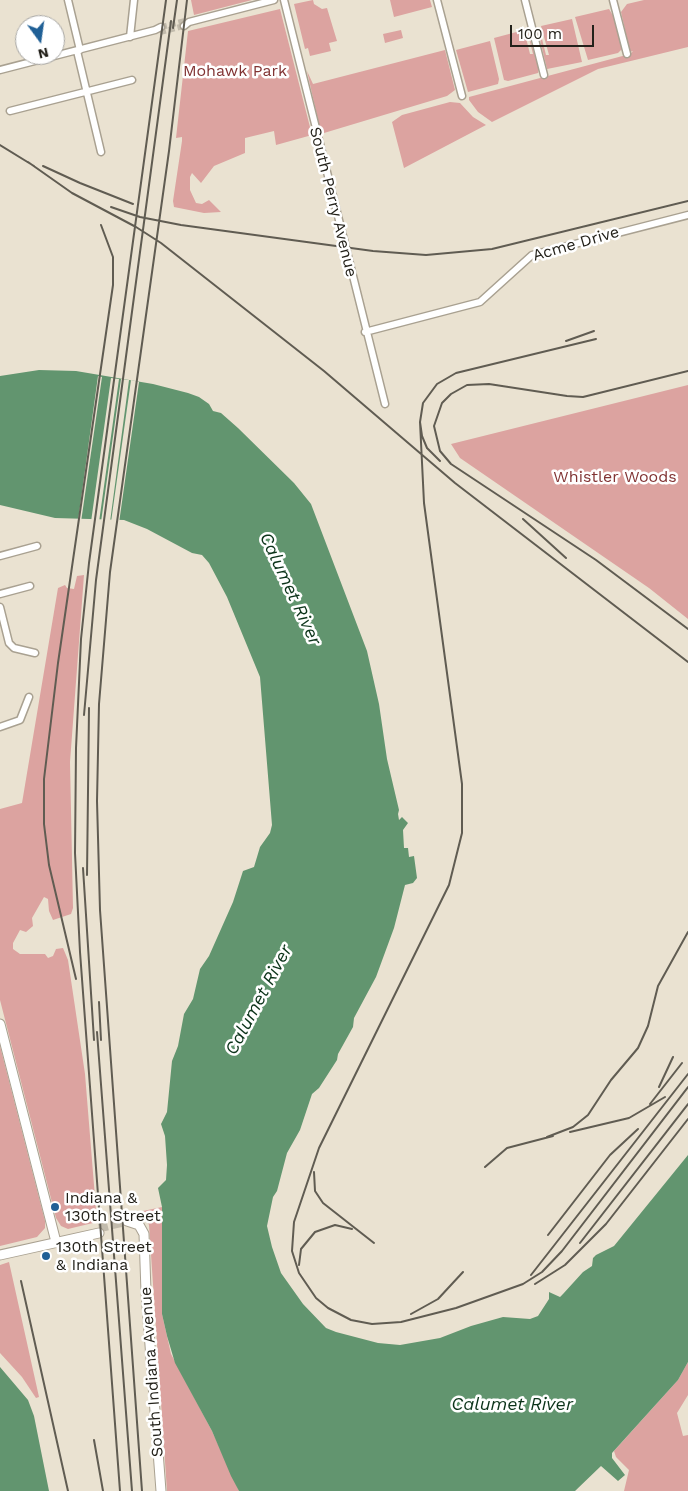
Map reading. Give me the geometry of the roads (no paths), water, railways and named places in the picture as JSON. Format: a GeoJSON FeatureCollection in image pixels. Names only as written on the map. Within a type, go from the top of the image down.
{"type":"FeatureCollection","features":[{"type":"Feature","properties":{"kind":"main road"},"geometry":{"type":"LineString","coordinates":[[0,1024],[56,1242]]}},
{"type":"Feature","properties":{"kind":"main road","name":"South Indiana Avenue"},"geometry":{"type":"LineString","coordinates":[[127,1224],[139,1225],[144,1234],[146,1292],[161,1491]]}},
{"type":"Feature","properties":{"kind":"main road"},"geometry":{"type":"LineString","coordinates":[[0,1255],[56,1242],[66,1236],[99,1230]]}},
{"type":"Feature","properties":{"kind":"street"},"geometry":{"type":"LineString","coordinates":[[68,0],[86,92],[101,152]]}},
{"type":"Feature","properties":{"kind":"street"},"geometry":{"type":"LineString","coordinates":[[130,37],[134,0]]}},
{"type":"Feature","properties":{"kind":"street"},"geometry":{"type":"LineString","coordinates":[[186,23],[274,0]]}},
{"type":"Feature","properties":{"kind":"street","name":"South Perry Avenue"},"geometry":{"type":"LineString","coordinates":[[284,0],[365,332],[385,404]]}},
{"type":"Feature","properties":{"kind":"street"},"geometry":{"type":"LineString","coordinates":[[437,0],[462,96]]}},
{"type":"Feature","properties":{"kind":"street"},"geometry":{"type":"LineString","coordinates":[[525,0],[544,75]]}},
{"type":"Feature","properties":{"kind":"street"},"geometry":{"type":"LineString","coordinates":[[613,0],[627,54]]}},
{"type":"Feature","properties":{"kind":"street"},"geometry":{"type":"LineString","coordinates":[[0,70],[159,30]]}},
{"type":"Feature","properties":{"kind":"street"},"geometry":{"type":"LineString","coordinates":[[10,111],[132,80]]}},
{"type":"Feature","properties":{"kind":"street","name":"Acme Drive"},"geometry":{"type":"LineString","coordinates":[[365,332],[480,302],[532,255],[688,214]]}},
{"type":"Feature","properties":{"kind":"street"},"geometry":{"type":"LineString","coordinates":[[0,556],[37,546]]}},
{"type":"Feature","properties":{"kind":"street"},"geometry":{"type":"LineString","coordinates":[[0,594],[30,586]]}},
{"type":"Feature","properties":{"kind":"street"},"geometry":{"type":"LineString","coordinates":[[0,607],[9,643],[14,648],[35,653]]}},
{"type":"Feature","properties":{"kind":"street"},"geometry":{"type":"LineString","coordinates":[[0,726],[20,720],[29,697]]}},
{"type":"Feature","properties":{"kind":"water","name":"Calumet River"},"geometry":{"type":"Polygon","coordinates":[[[39,370],[76,371],[153,384],[199,397],[209,404],[213,411],[221,413],[294,483],[311,504],[367,651],[379,704],[387,759],[399,810],[399,820],[402,817],[408,823],[403,830],[404,848],[408,848],[409,857],[414,856],[417,878],[413,883],[405,885],[394,928],[376,977],[354,1018],[353,1027],[338,1054],[337,1060],[319,1088],[312,1094],[300,1130],[287,1153],[277,1191],[273,1197],[267,1226],[272,1247],[281,1273],[303,1304],[326,1328],[378,1343],[400,1345],[440,1338],[471,1326],[503,1317],[530,1319],[538,1316],[549,1299],[549,1292],[560,1297],[583,1272],[592,1266],[593,1258],[596,1255],[614,1246],[688,1155],[688,1362],[678,1380],[612,1453],[612,1458],[625,1475],[618,1481],[601,1466],[575,1491],[239,1491],[231,1476],[212,1431],[175,1363],[167,1336],[162,1314],[162,1207],[158,1188],[166,1180],[165,1136],[161,1124],[167,1112],[172,1061],[178,1046],[184,1014],[193,999],[200,969],[209,956],[233,902],[243,871],[254,867],[260,847],[270,833],[272,825],[260,677],[227,597],[209,563],[202,555],[192,553],[147,529],[124,520],[55,518],[0,505],[0,376],[39,370]]]}},
{"type":"Feature","properties":{"kind":"water"},"geometry":{"type":"Polygon","coordinates":[[[0,1367],[28,1400],[34,1416],[49,1491],[0,1491],[0,1367]]]}},
{"type":"Feature","properties":{"kind":"tunnel"},"geometry":{"type":"LineString","coordinates":[[161,27],[185,21]]}},
{"type":"Feature","properties":{"kind":"tunnel"},"geometry":{"type":"LineString","coordinates":[[160,32],[184,26]]}},
{"type":"Feature","properties":{"kind":"tunnel"},"geometry":{"type":"LineString","coordinates":[[99,1228],[127,1221]]}},
{"type":"Feature","properties":{"kind":"railway"},"geometry":{"type":"LineString","coordinates":[[120,1491],[80,952],[75,853],[76,748],[81,639],[89,563],[166,0]]}},
{"type":"Feature","properties":{"kind":"railway"},"geometry":{"type":"LineString","coordinates":[[173,28],[177,0]]}},
{"type":"Feature","properties":{"kind":"railway"},"geometry":{"type":"LineString","coordinates":[[142,1491],[100,910],[97,801],[99,704],[110,572],[169,151],[187,0]]}},
{"type":"Feature","properties":{"kind":"railway"},"geometry":{"type":"LineString","coordinates":[[84,715],[96,580],[171,21]]}},
{"type":"Feature","properties":{"kind":"railway"},"geometry":{"type":"LineString","coordinates":[[0,145],[34,166]]}},
{"type":"Feature","properties":{"kind":"railway"},"geometry":{"type":"LineString","coordinates":[[28,162],[72,193],[136,227],[161,243],[324,371],[455,483],[688,662]]}},
{"type":"Feature","properties":{"kind":"railway"},"geometry":{"type":"LineString","coordinates":[[43,166],[133,204]]}},
{"type":"Feature","properties":{"kind":"railway"},"geometry":{"type":"LineString","coordinates":[[111,207],[140,217],[181,225],[373,251],[426,255],[492,249],[688,201]]}},
{"type":"Feature","properties":{"kind":"railway"},"geometry":{"type":"LineString","coordinates":[[76,979],[49,865],[44,824],[44,779],[58,663],[113,285],[113,257],[101,225]]}},
{"type":"Feature","properties":{"kind":"railway"},"geometry":{"type":"LineString","coordinates":[[566,341],[594,331]]}},
{"type":"Feature","properties":{"kind":"railway"},"geometry":{"type":"LineString","coordinates":[[440,461],[427,448],[422,436],[420,422],[423,403],[437,384],[456,373],[596,339]]}},
{"type":"Feature","properties":{"kind":"railway"},"geometry":{"type":"LineString","coordinates":[[688,371],[583,397],[489,384],[467,385],[451,394],[442,403],[434,426],[440,451],[451,464],[596,560],[688,629]]}},
{"type":"Feature","properties":{"kind":"railway"},"geometry":{"type":"LineString","coordinates":[[420,422],[424,503],[462,784],[462,833],[449,885],[319,1148],[294,1222],[292,1251],[299,1273],[316,1298],[328,1308],[351,1320],[372,1324],[401,1322],[456,1308],[523,1284],[542,1272],[562,1251],[688,1087]]}},
{"type":"Feature","properties":{"kind":"railway"},"geometry":{"type":"LineString","coordinates":[[523,519],[566,558]]}},
{"type":"Feature","properties":{"kind":"railway"},"geometry":{"type":"LineString","coordinates":[[87,875],[89,708]]}},
{"type":"Feature","properties":{"kind":"railway"},"geometry":{"type":"LineString","coordinates":[[83,868],[94,1040]]}},
{"type":"Feature","properties":{"kind":"railway"},"geometry":{"type":"LineString","coordinates":[[547,1137],[573,1127],[588,1115],[611,1080],[638,1048],[648,1026],[658,986],[688,932]]}},
{"type":"Feature","properties":{"kind":"railway"},"geometry":{"type":"LineString","coordinates":[[99,1002],[101,1040]]}},
{"type":"Feature","properties":{"kind":"railway"},"geometry":{"type":"LineString","coordinates":[[97,1032],[132,1491]]}},
{"type":"Feature","properties":{"kind":"railway"},"geometry":{"type":"LineString","coordinates":[[659,1087],[673,1057]]}},
{"type":"Feature","properties":{"kind":"railway"},"geometry":{"type":"LineString","coordinates":[[650,1104],[682,1063]]}},
{"type":"Feature","properties":{"kind":"railway"},"geometry":{"type":"LineString","coordinates":[[531,1275],[688,1074]]}},
{"type":"Feature","properties":{"kind":"railway"},"geometry":{"type":"LineString","coordinates":[[570,1132],[629,1118],[665,1097]]}},
{"type":"Feature","properties":{"kind":"railway"},"geometry":{"type":"LineString","coordinates":[[580,1243],[688,1104]]}},
{"type":"Feature","properties":{"kind":"railway"},"geometry":{"type":"LineString","coordinates":[[535,1284],[565,1265],[606,1224],[688,1119]]}},
{"type":"Feature","properties":{"kind":"railway"},"geometry":{"type":"LineString","coordinates":[[548,1235],[610,1155],[638,1129]]}},
{"type":"Feature","properties":{"kind":"railway"},"geometry":{"type":"LineString","coordinates":[[485,1167],[507,1148],[553,1136]]}},
{"type":"Feature","properties":{"kind":"railway"},"geometry":{"type":"LineString","coordinates":[[314,1172],[315,1191],[323,1203],[374,1243]]}},
{"type":"Feature","properties":{"kind":"railway"},"geometry":{"type":"LineString","coordinates":[[299,1265],[301,1249],[315,1232],[335,1225],[352,1229]]}},
{"type":"Feature","properties":{"kind":"railway"},"geometry":{"type":"LineString","coordinates":[[411,1314],[438,1299],[463,1272]]}},
{"type":"Feature","properties":{"kind":"railway"},"geometry":{"type":"LineString","coordinates":[[21,1281],[68,1491]]}},
{"type":"Feature","properties":{"kind":"railway"},"geometry":{"type":"LineString","coordinates":[[94,1440],[103,1491]]}},
{"type":"Feature","properties":{"kind":"place","name":"Indiana & 130th Street"},"geometry":{"type":"Point","coordinates":[55,1207]}},
{"type":"Feature","properties":{"kind":"place","name":"130th Street & Indiana"},"geometry":{"type":"Point","coordinates":[46,1256]}},
{"type":"Feature","properties":{"kind":"park label","name":"Mohawk Park"},"geometry":{"type":"Point","coordinates":[235,71]}},
{"type":"Feature","properties":{"kind":"park label","name":"Whistler Woods"},"geometry":{"type":"Point","coordinates":[615,477]}}]}
